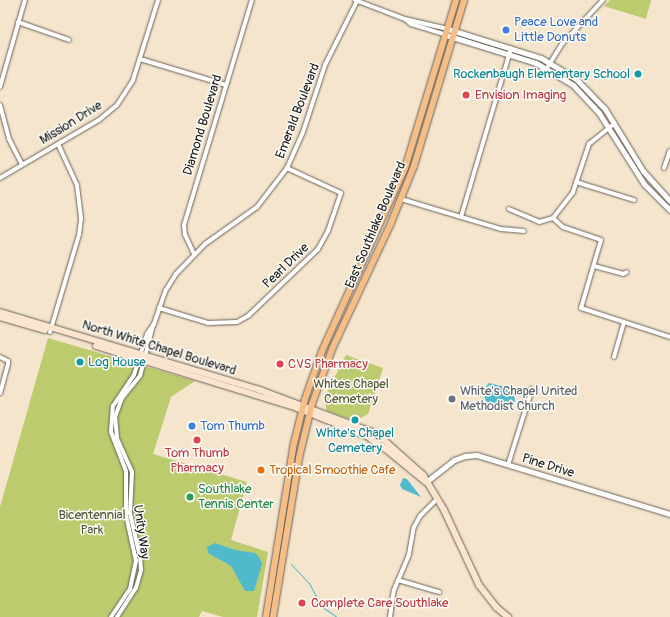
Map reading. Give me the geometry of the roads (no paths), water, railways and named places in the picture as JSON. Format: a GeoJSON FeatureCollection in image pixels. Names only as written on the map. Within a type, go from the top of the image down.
{"type":"FeatureCollection","features":[{"type":"Feature","properties":{"kind":"main road","name":"East Southlake Boulevard"},"geometry":{"type":"LineString","coordinates":[[266,617],[302,408],[337,319],[405,168],[456,0]]}},
{"type":"Feature","properties":{"kind":"main road","name":"East Southlake Boulevard"},"geometry":{"type":"LineString","coordinates":[[273,617],[299,458],[310,411],[326,363],[401,199],[424,134],[464,0]]}},
{"type":"Feature","properties":{"kind":"main road"},"geometry":{"type":"LineString","coordinates":[[401,199],[398,191],[405,168]]}},
{"type":"Feature","properties":{"kind":"main road","name":"North White Chapel Boulevard"},"geometry":{"type":"LineString","coordinates":[[0,312],[50,330]]}},
{"type":"Feature","properties":{"kind":"main road","name":"North White Chapel Boulevard"},"geometry":{"type":"LineString","coordinates":[[0,317],[50,330],[143,358],[302,408],[377,434],[423,475],[437,499],[479,586],[496,607],[508,617]]}},
{"type":"Feature","properties":{"kind":"main road"},"geometry":{"type":"LineString","coordinates":[[337,319],[344,324]]}},
{"type":"Feature","properties":{"kind":"street"},"geometry":{"type":"LineString","coordinates":[[0,87],[25,0]]}},
{"type":"Feature","properties":{"kind":"street","name":"Mission Drive"},"geometry":{"type":"LineString","coordinates":[[0,178],[99,120],[117,105],[133,80],[158,0]]}},
{"type":"Feature","properties":{"kind":"street","name":"Diamond Boulevard"},"geometry":{"type":"LineString","coordinates":[[194,254],[186,239],[184,225],[252,0]]}},
{"type":"Feature","properties":{"kind":"street"},"geometry":{"type":"LineString","coordinates":[[547,68],[562,44],[603,0]]}},
{"type":"Feature","properties":{"kind":"street"},"geometry":{"type":"LineString","coordinates":[[356,1],[405,19],[454,34],[511,48],[550,62],[586,88],[615,123],[643,171],[670,202]]}},
{"type":"Feature","properties":{"kind":"street","name":"Emerald Boulevard"},"geometry":{"type":"LineString","coordinates":[[143,358],[159,308],[172,281],[194,254],[257,207],[287,168],[303,132],[325,65],[356,1]]}},
{"type":"Feature","properties":{"kind":"street"},"geometry":{"type":"LineString","coordinates":[[18,22],[69,40]]}},
{"type":"Feature","properties":{"kind":"street"},"geometry":{"type":"LineString","coordinates":[[454,34],[547,68],[581,93],[609,127],[644,184],[670,210]]}},
{"type":"Feature","properties":{"kind":"street"},"geometry":{"type":"LineString","coordinates":[[461,217],[511,48]]}},
{"type":"Feature","properties":{"kind":"street"},"geometry":{"type":"LineString","coordinates":[[140,59],[226,85]]}},
{"type":"Feature","properties":{"kind":"street"},"geometry":{"type":"LineString","coordinates":[[581,93],[586,88]]}},
{"type":"Feature","properties":{"kind":"street"},"geometry":{"type":"LineString","coordinates":[[0,105],[9,140],[22,164]]}},
{"type":"Feature","properties":{"kind":"street"},"geometry":{"type":"LineString","coordinates":[[509,209],[539,222],[553,218],[569,199],[590,144],[615,123]]}},
{"type":"Feature","properties":{"kind":"street"},"geometry":{"type":"LineString","coordinates":[[50,330],[79,235],[81,218],[77,185],[58,144]]}},
{"type":"Feature","properties":{"kind":"street"},"geometry":{"type":"LineString","coordinates":[[664,168],[670,151]]}},
{"type":"Feature","properties":{"kind":"street","name":"Pearl Drive"},"geometry":{"type":"LineString","coordinates":[[159,308],[208,323],[236,322],[248,316],[318,249],[328,231],[341,193],[287,168]]}},
{"type":"Feature","properties":{"kind":"street"},"geometry":{"type":"LineString","coordinates":[[576,182],[634,200]]}},
{"type":"Feature","properties":{"kind":"street"},"geometry":{"type":"LineString","coordinates":[[401,199],[501,229],[524,231]]}},
{"type":"Feature","properties":{"kind":"street"},"geometry":{"type":"LineString","coordinates":[[553,218],[563,227],[601,240],[581,308],[624,324],[670,336]]}},
{"type":"Feature","properties":{"kind":"street"},"geometry":{"type":"LineString","coordinates":[[594,266],[623,274],[628,272]]}},
{"type":"Feature","properties":{"kind":"street"},"geometry":{"type":"LineString","coordinates":[[614,357],[624,324]]}},
{"type":"Feature","properties":{"kind":"street"},"geometry":{"type":"LineString","coordinates":[[0,357],[8,360],[0,393]]}},
{"type":"Feature","properties":{"kind":"street","name":"Unity Way"},"geometry":{"type":"LineString","coordinates":[[111,617],[130,589],[136,561],[126,515],[126,471],[114,443],[112,421],[115,401],[134,375],[143,358]]}},
{"type":"Feature","properties":{"kind":"street"},"geometry":{"type":"LineString","coordinates":[[508,465],[532,389]]}},
{"type":"Feature","properties":{"kind":"street","name":"Unity Way"},"geometry":{"type":"LineString","coordinates":[[112,421],[132,472],[130,513],[140,556],[141,570],[136,588],[118,617]]}},
{"type":"Feature","properties":{"kind":"street","name":"Pine Drive"},"geometry":{"type":"LineString","coordinates":[[426,482],[454,460],[465,456],[477,455],[670,514]]}},
{"type":"Feature","properties":{"kind":"street"},"geometry":{"type":"LineString","coordinates":[[390,617],[398,580],[410,554],[414,527],[420,516],[437,499]]}},
{"type":"Feature","properties":{"kind":"street"},"geometry":{"type":"LineString","coordinates":[[398,580],[439,592]]}},
{"type":"Feature","properties":{"kind":"water"},"geometry":{"type":"Polygon","coordinates":[[[489,383],[513,389],[515,401],[510,409],[496,407],[486,401],[482,391],[489,383]]]}},
{"type":"Feature","properties":{"kind":"water"},"geometry":{"type":"Polygon","coordinates":[[[403,478],[407,479],[421,497],[402,489],[400,485],[403,478]]]}},
{"type":"Feature","properties":{"kind":"water"},"geometry":{"type":"Polygon","coordinates":[[[215,543],[235,550],[255,553],[259,557],[262,564],[254,591],[245,591],[231,566],[208,553],[207,547],[215,543]]]}},
{"type":"Feature","properties":{"kind":"waterway"},"geometry":{"type":"LineString","coordinates":[[291,564],[309,583],[321,606],[337,617]]}},
{"type":"Feature","properties":{"kind":"place","name":"Peace Love and Little Donuts"},"geometry":{"type":"Point","coordinates":[506,30]}},
{"type":"Feature","properties":{"kind":"place","name":"Rockenbaugh Elementary School"},"geometry":{"type":"Point","coordinates":[638,74]}},
{"type":"Feature","properties":{"kind":"place","name":"Envision Imaging"},"geometry":{"type":"Point","coordinates":[466,95]}},
{"type":"Feature","properties":{"kind":"place","name":"Log House"},"geometry":{"type":"Point","coordinates":[80,362]}},
{"type":"Feature","properties":{"kind":"place","name":"CVS Pharmacy"},"geometry":{"type":"Point","coordinates":[280,364]}},
{"type":"Feature","properties":{"kind":"place","name":"White's Chapel United Methodist Church"},"geometry":{"type":"Point","coordinates":[452,399]}},
{"type":"Feature","properties":{"kind":"place","name":"White's Chapel Cemetery"},"geometry":{"type":"Point","coordinates":[355,420]}},
{"type":"Feature","properties":{"kind":"place","name":"Tom Thumb"},"geometry":{"type":"Point","coordinates":[192,426]}},
{"type":"Feature","properties":{"kind":"place","name":"Tom Thumb Pharmacy"},"geometry":{"type":"Point","coordinates":[197,440]}},
{"type":"Feature","properties":{"kind":"place","name":"Tropical Smoothie Cafe"},"geometry":{"type":"Point","coordinates":[261,470]}},
{"type":"Feature","properties":{"kind":"place","name":"Southlake Tennis Center"},"geometry":{"type":"Point","coordinates":[190,497]}},
{"type":"Feature","properties":{"kind":"place","name":"Complete Care Southlake"},"geometry":{"type":"Point","coordinates":[302,603]}},
{"type":"Feature","properties":{"kind":"park label","name":"Whites Chapel Cemetery"},"geometry":{"type":"Point","coordinates":[351,392]}},
{"type":"Feature","properties":{"kind":"park label","name":"Bicentennial Park"},"geometry":{"type":"Point","coordinates":[92,524]}}]}
